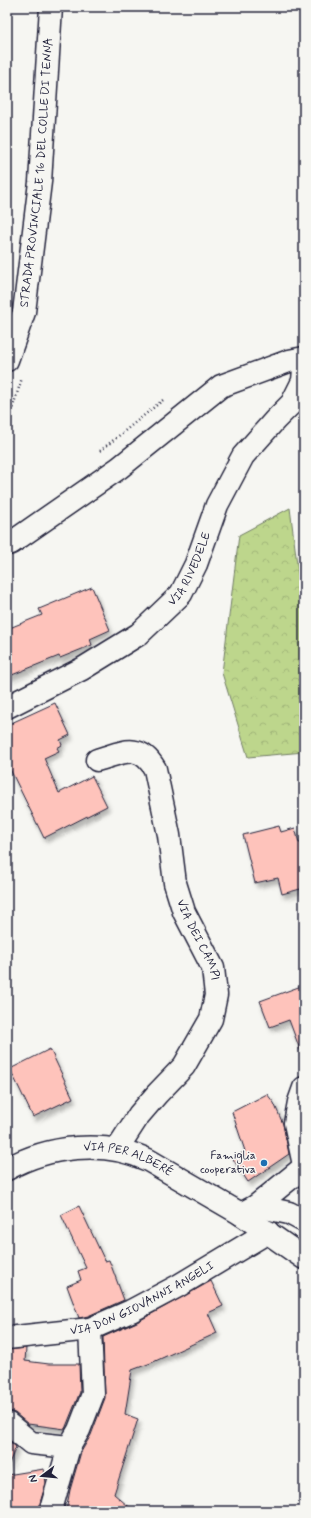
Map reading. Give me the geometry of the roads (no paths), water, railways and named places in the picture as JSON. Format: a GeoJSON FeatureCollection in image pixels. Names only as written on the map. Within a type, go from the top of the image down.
{"type":"FeatureCollection","features":[{"type":"Feature","properties":{"kind":"street","name":"STRADA PROVINCIALE 16 DEL COLLE DI TENNA"},"geometry":{"type":"LineString","coordinates":[[7,360],[24,312],[40,182],[51,7]]}},
{"type":"Feature","properties":{"kind":"street"},"geometry":{"type":"LineString","coordinates":[[7,544],[11,543],[119,468],[220,386],[289,361],[304,358]]}},
{"type":"Feature","properties":{"kind":"street","name":"VIA RIVEDELE"},"geometry":{"type":"LineString","coordinates":[[7,707],[82,669],[139,634],[181,594],[196,564],[217,505],[243,456],[292,403],[303,382],[304,369]]}},
{"type":"Feature","properties":{"kind":"street","name":"VIA DEI CAMPI"},"geometry":{"type":"LineString","coordinates":[[96,760],[133,750],[142,754],[150,761],[155,769],[169,835],[175,883],[184,912],[213,968],[216,995],[211,1019],[184,1066],[139,1115],[117,1149]]}},
{"type":"Feature","properties":{"kind":"street"},"geometry":{"type":"LineString","coordinates":[[248,1210],[304,1166],[295,1123],[299,1102],[304,1088]]}},
{"type":"Feature","properties":{"kind":"street","name":"VIA PER ALBERÉ"},"geometry":{"type":"LineString","coordinates":[[7,1169],[17,1163],[46,1152],[74,1148],[117,1149],[148,1160],[248,1210],[268,1232],[304,1258]]}},
{"type":"Feature","properties":{"kind":"street"},"geometry":{"type":"LineString","coordinates":[[248,1210],[290,1213],[304,1221]]}},
{"type":"Feature","properties":{"kind":"street","name":"VIA DON GIOVANNI ANGELI"},"geometry":{"type":"LineString","coordinates":[[7,1338],[90,1329],[131,1311],[268,1232]]}},
{"type":"Feature","properties":{"kind":"street"},"geometry":{"type":"LineString","coordinates":[[52,1511],[52,1506],[69,1447],[79,1430],[93,1394],[90,1329]]}},
{"type":"Feature","properties":{"kind":"street"},"geometry":{"type":"LineString","coordinates":[[7,1423],[31,1443],[69,1447]]}},
{"type":"Feature","properties":{"kind":"place","name":"Famiglia cooperativa"},"geometry":{"type":"Point","coordinates":[264,1163]}}]}
